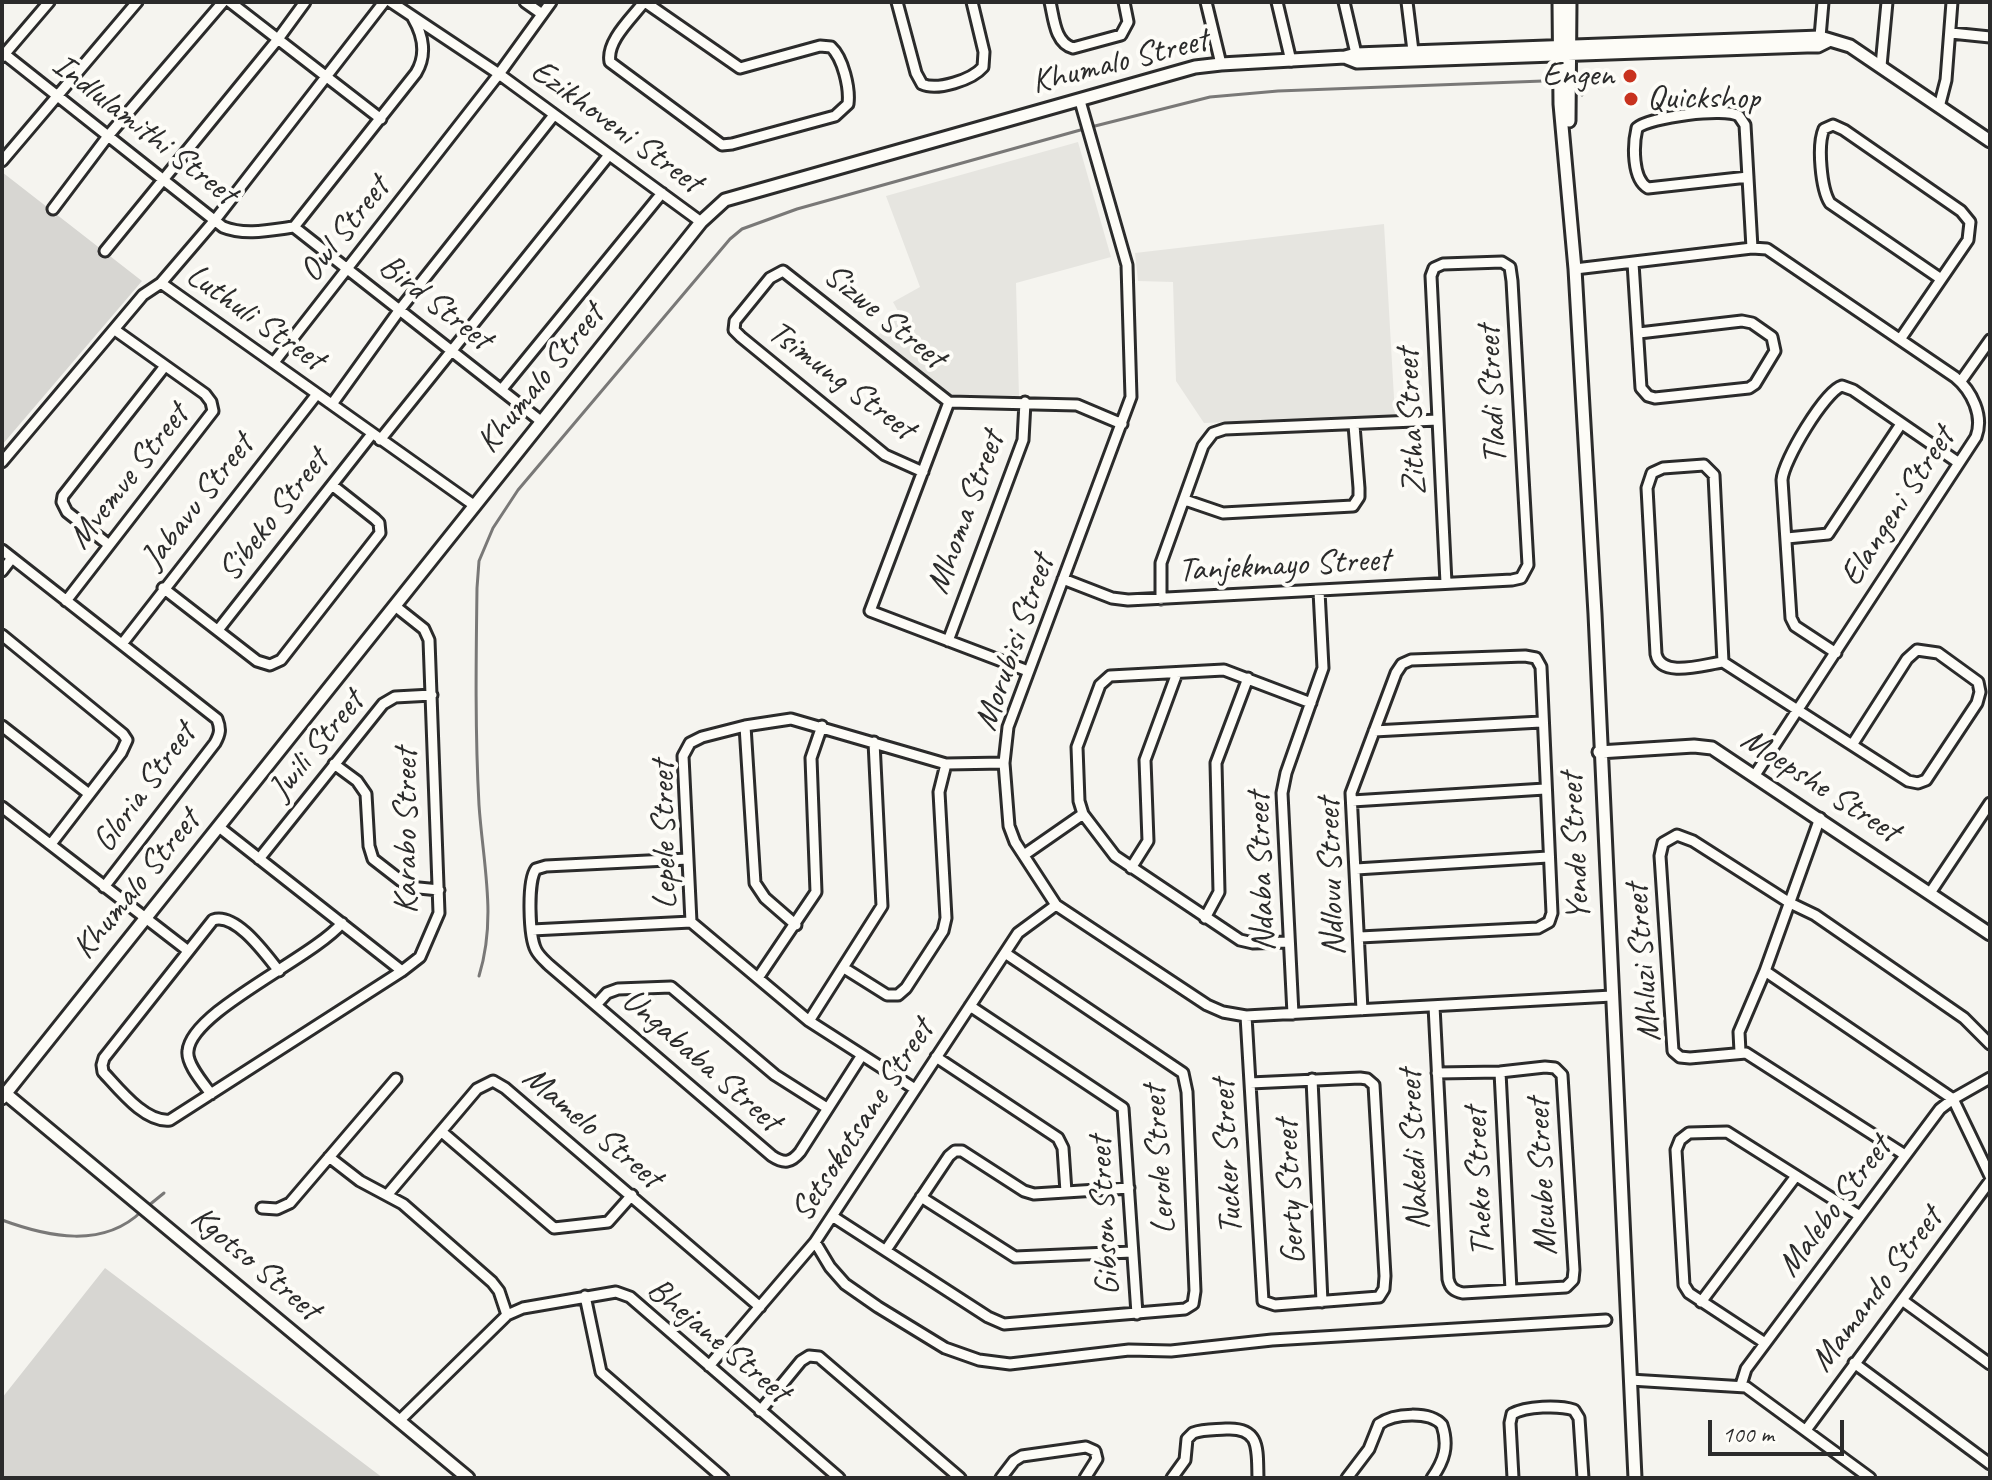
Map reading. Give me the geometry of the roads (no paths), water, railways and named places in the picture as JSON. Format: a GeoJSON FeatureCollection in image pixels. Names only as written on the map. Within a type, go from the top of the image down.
{"type":"FeatureCollection","features":[{"type":"Feature","properties":{"kind":"street"},"geometry":{"type":"LineString","coordinates":[[3,55],[49,2]]}},
{"type":"Feature","properties":{"kind":"street"},"geometry":{"type":"LineString","coordinates":[[2,161],[137,2]]}},
{"type":"Feature","properties":{"kind":"street"},"geometry":{"type":"LineString","coordinates":[[53,209],[108,136],[223,2]]}},
{"type":"Feature","properties":{"kind":"street"},"geometry":{"type":"LineString","coordinates":[[230,2],[381,119]]}},
{"type":"Feature","properties":{"kind":"street"},"geometry":{"type":"LineString","coordinates":[[105,251],[305,2]]}},
{"type":"Feature","properties":{"kind":"street"},"geometry":{"type":"LineString","coordinates":[[161,283],[215,220],[384,2]]}},
{"type":"Feature","properties":{"kind":"street"},"geometry":{"type":"LineString","coordinates":[[391,2],[499,74]]}},
{"type":"Feature","properties":{"kind":"street"},"geometry":{"type":"LineString","coordinates":[[525,2],[542,14]]}},
{"type":"Feature","properties":{"kind":"street","name":"Owl Street"},"geometry":{"type":"LineString","coordinates":[[275,361],[499,74],[551,2]]}},
{"type":"Feature","properties":{"kind":"street"},"geometry":{"type":"LineString","coordinates":[[644,2],[740,68],[820,46],[831,47],[839,56],[849,95],[848,104],[835,116],[722,145],[610,62],[608,54],[612,45],[644,2]]}},
{"type":"Feature","properties":{"kind":"street"},"geometry":{"type":"LineString","coordinates":[[897,2],[916,73],[922,84],[932,87],[972,76],[983,67],[984,52],[972,2]]}},
{"type":"Feature","properties":{"kind":"street"},"geometry":{"type":"LineString","coordinates":[[1050,2],[1060,39],[1067,47],[1073,48],[1121,35],[1128,22],[1124,2]]}},
{"type":"Feature","properties":{"kind":"street"},"geometry":{"type":"LineString","coordinates":[[1206,2],[1221,64]]}},
{"type":"Feature","properties":{"kind":"street"},"geometry":{"type":"LineString","coordinates":[[1277,2],[1291,61]]}},
{"type":"Feature","properties":{"kind":"street"},"geometry":{"type":"LineString","coordinates":[[1344,2],[1353,58]]}},
{"type":"Feature","properties":{"kind":"street"},"geometry":{"type":"LineString","coordinates":[[1407,2],[1413,51]]}},
{"type":"Feature","properties":{"kind":"street","name":"Yende Street"},"geometry":{"type":"LineString","coordinates":[[1559,2],[1558,26],[1563,50],[1573,206],[1595,614],[1635,1478]]}},
{"type":"Feature","properties":{"kind":"street","name":"Yende Street"},"geometry":{"type":"LineString","coordinates":[[1563,50],[1570,2]]}},
{"type":"Feature","properties":{"kind":"street"},"geometry":{"type":"LineString","coordinates":[[1823,2],[1824,39]]}},
{"type":"Feature","properties":{"kind":"street"},"geometry":{"type":"LineString","coordinates":[[1881,66],[1887,2]]}},
{"type":"Feature","properties":{"kind":"street"},"geometry":{"type":"LineString","coordinates":[[1939,107],[1946,80],[1952,2]]}},
{"type":"Feature","properties":{"kind":"street"},"geometry":{"type":"LineString","coordinates":[[294,227],[421,66],[421,38],[413,18]]}},
{"type":"Feature","properties":{"kind":"street"},"geometry":{"type":"LineString","coordinates":[[1531,48],[1558,26]]}},
{"type":"Feature","properties":{"kind":"street"},"geometry":{"type":"LineString","coordinates":[[1951,33],[1990,37]]}},
{"type":"Feature","properties":{"kind":"street","name":"Khumalo Street"},"geometry":{"type":"LineString","coordinates":[[1353,58],[1413,51],[1563,50],[1639,43],[1824,39],[1850,46],[1990,141]]}},
{"type":"Feature","properties":{"kind":"street","name":"Khumalo Street"},"geometry":{"type":"LineString","coordinates":[[3,1095],[714,208],[737,196],[1195,67],[1563,50],[1818,46],[1824,39]]}},
{"type":"Feature","properties":{"kind":"street"},"geometry":{"type":"LineString","coordinates":[[1639,43],[1652,51]]}},
{"type":"Feature","properties":{"kind":"street","name":"Indlulamithi Street"},"geometry":{"type":"LineString","coordinates":[[3,55],[223,227],[243,232],[294,227]]}},
{"type":"Feature","properties":{"kind":"street","name":"Ezikhoveni Street"},"geometry":{"type":"LineString","coordinates":[[499,74],[701,222]]}},
{"type":"Feature","properties":{"kind":"street","name":"Morubisi Street"},"geometry":{"type":"LineString","coordinates":[[1080,101],[1128,275],[1131,389],[1122,424],[1008,727],[1004,763],[1009,826],[1015,842],[1056,905],[1207,1005],[1223,1012],[1246,1016],[1612,996]]}},
{"type":"Feature","properties":{"kind":"street"},"geometry":{"type":"LineString","coordinates":[[1748,177],[1648,188],[1638,176],[1637,128],[1649,121],[1723,111],[1735,113],[1745,125],[1748,177],[1752,248]]}},
{"type":"Feature","properties":{"kind":"street"},"geometry":{"type":"LineString","coordinates":[[332,404],[401,308],[554,115]]}},
{"type":"Feature","properties":{"kind":"street"},"geometry":{"type":"LineString","coordinates":[[1901,338],[1968,240],[1971,228],[1967,217],[1844,130],[1833,125],[1824,129],[1820,140],[1823,186],[1830,203],[1941,279]]}},
{"type":"Feature","properties":{"kind":"street","name":"Sibeko Street"},"geometry":{"type":"LineString","coordinates":[[218,630],[332,485],[452,349],[609,155]]}},
{"type":"Feature","properties":{"kind":"street"},"geometry":{"type":"LineString","coordinates":[[502,389],[662,193]]}},
{"type":"Feature","properties":{"kind":"street","name":"Bird Street"},"geometry":{"type":"LineString","coordinates":[[294,227],[401,308],[542,422]]}},
{"type":"Feature","properties":{"kind":"street","name":"Elangeni Street"},"geometry":{"type":"LineString","coordinates":[[1575,269],[1752,248],[1772,251],[1961,381],[1973,400],[1979,426],[1976,437],[1755,775]]}},
{"type":"Feature","properties":{"kind":"street","name":"Tladi Street"},"geometry":{"type":"LineString","coordinates":[[1443,264],[1502,262],[1512,272],[1528,565],[1525,575],[1512,580]]}},
{"type":"Feature","properties":{"kind":"street"},"geometry":{"type":"LineString","coordinates":[[1633,263],[1641,388],[1644,394],[1651,398],[1749,388],[1775,351],[1772,337],[1747,321],[1639,333]]}},
{"type":"Feature","properties":{"kind":"street","name":"Zitha Street"},"geometry":{"type":"LineString","coordinates":[[1443,264],[1434,268],[1431,276],[1446,583]]}},
{"type":"Feature","properties":{"kind":"street","name":"Sizwe Street"},"geometry":{"type":"LineString","coordinates":[[733,326],[770,278],[783,271],[949,402],[870,611],[948,641]]}},
{"type":"Feature","properties":{"kind":"street","name":"Luthuli Street"},"geometry":{"type":"LineString","coordinates":[[2,462],[143,295],[161,283],[275,361],[475,506]]}},
{"type":"Feature","properties":{"kind":"street","name":"Tsimung Street"},"geometry":{"type":"LineString","coordinates":[[733,326],[741,337],[880,451],[923,472]]}},
{"type":"Feature","properties":{"kind":"street","name":"Mvemve Street"},"geometry":{"type":"LineString","coordinates":[[66,601],[213,411],[209,398],[115,330]]}},
{"type":"Feature","properties":{"kind":"street"},"geometry":{"type":"LineString","coordinates":[[1961,381],[1990,340]]}},
{"type":"Feature","properties":{"kind":"street"},"geometry":{"type":"LineString","coordinates":[[109,545],[67,512],[62,502],[63,496],[165,366]]}},
{"type":"Feature","properties":{"kind":"street"},"geometry":{"type":"LineString","coordinates":[[1836,653],[1792,622],[1783,469],[1835,389],[1847,387],[1959,463]]}},
{"type":"Feature","properties":{"kind":"street","name":"Jabavu Street"},"geometry":{"type":"LineString","coordinates":[[122,644],[317,394]]}},
{"type":"Feature","properties":{"kind":"street"},"geometry":{"type":"LineString","coordinates":[[949,402],[1082,406],[1122,424]]}},
{"type":"Feature","properties":{"kind":"street","name":"Mhoma Street"},"geometry":{"type":"LineString","coordinates":[[948,641],[1023,440],[1025,402]]}},
{"type":"Feature","properties":{"kind":"street"},"geometry":{"type":"LineString","coordinates":[[1161,599],[1161,563],[1203,446],[1216,431],[1438,420]]}},
{"type":"Feature","properties":{"kind":"street"},"geometry":{"type":"LineString","coordinates":[[1787,538],[1828,534],[1901,424]]}},
{"type":"Feature","properties":{"kind":"street"},"geometry":{"type":"LineString","coordinates":[[1185,500],[1223,513],[1353,506],[1359,497],[1354,425]]}},
{"type":"Feature","properties":{"kind":"street"},"geometry":{"type":"LineString","coordinates":[[1723,662],[1714,475],[1708,468],[1698,465],[1657,470],[1649,476],[1647,488],[1657,660],[1663,666],[1674,668],[1723,662],[1797,711],[1908,781],[1922,783],[1977,703],[1980,692],[1978,682],[1938,653],[1917,650],[1907,659],[1852,745]]}},
{"type":"Feature","properties":{"kind":"street"},"geometry":{"type":"LineString","coordinates":[[163,588],[257,661],[264,665],[275,663],[286,654],[377,539],[380,528],[375,519],[332,485]]}},
{"type":"Feature","properties":{"kind":"street"},"geometry":{"type":"LineString","coordinates":[[2,550],[122,644]]}},
{"type":"Feature","properties":{"kind":"street"},"geometry":{"type":"LineString","coordinates":[[2,571],[12,558]]}},
{"type":"Feature","properties":{"kind":"street","name":"Tanjekmayo Street"},"geometry":{"type":"LineString","coordinates":[[1063,579],[1121,600],[1512,580]]}},
{"type":"Feature","properties":{"kind":"street","name":"Ndaba Street"},"geometry":{"type":"LineString","coordinates":[[1293,1014],[1283,784],[1323,668],[1319,591]]}},
{"type":"Feature","properties":{"kind":"street","name":"Karabo Street"},"geometry":{"type":"LineString","coordinates":[[187,950],[102,1062],[107,1076],[147,1114],[165,1121],[176,1117],[402,971],[423,953],[438,916],[439,890],[428,634],[395,606]]}},
{"type":"Feature","properties":{"kind":"street"},"geometry":{"type":"LineString","coordinates":[[2,635],[123,734],[126,746],[51,844]]}},
{"type":"Feature","properties":{"kind":"street"},"geometry":{"type":"LineString","coordinates":[[948,641],[1028,671]]}},
{"type":"Feature","properties":{"kind":"street","name":"Gloria Street"},"geometry":{"type":"LineString","coordinates":[[104,887],[220,734],[217,719],[122,644]]}},
{"type":"Feature","properties":{"kind":"street","name":"Ndlovu Street"},"geometry":{"type":"LineString","coordinates":[[1362,1010],[1352,788],[1396,673],[1402,664],[1411,660],[1532,656],[1541,667],[1541,722]]}},
{"type":"Feature","properties":{"kind":"street"},"geometry":{"type":"LineString","coordinates":[[1289,942],[1247,943],[1131,868],[1108,849],[1083,814],[1079,801],[1076,753],[1100,685],[1106,678],[1115,675],[1224,670],[1311,703]]}},
{"type":"Feature","properties":{"kind":"street"},"geometry":{"type":"LineString","coordinates":[[1131,868],[1148,841],[1145,760],[1177,673]]}},
{"type":"Feature","properties":{"kind":"street"},"geometry":{"type":"LineString","coordinates":[[1205,918],[1219,892],[1215,769],[1248,678]]}},
{"type":"Feature","properties":{"kind":"street","name":"Jwili Street"},"geometry":{"type":"LineString","coordinates":[[259,859],[388,699],[432,695]]}},
{"type":"Feature","properties":{"kind":"street","name":"Lepele Street"},"geometry":{"type":"LineString","coordinates":[[915,1089],[809,1021],[691,922],[682,761],[685,751],[696,740],[785,719],[822,726],[946,764],[1004,763]]}},
{"type":"Feature","properties":{"kind":"street"},"geometry":{"type":"LineString","coordinates":[[1360,937],[1538,928],[1549,922],[1552,913],[1541,722],[1374,731]]}},
{"type":"Feature","properties":{"kind":"street"},"geometry":{"type":"LineString","coordinates":[[2,726],[89,794]]}},
{"type":"Feature","properties":{"kind":"street"},"geometry":{"type":"LineString","coordinates":[[745,726],[755,883],[765,898],[796,925]]}},
{"type":"Feature","properties":{"kind":"street"},"geometry":{"type":"LineString","coordinates":[[758,978],[815,896],[811,758],[822,726]]}},
{"type":"Feature","properties":{"kind":"street"},"geometry":{"type":"LineString","coordinates":[[809,1021],[882,906],[874,742]]}},
{"type":"Feature","properties":{"kind":"street","name":"Moepshe Street"},"geometry":{"type":"LineString","coordinates":[[1599,752],[1706,746],[1820,818],[1990,934]]}},
{"type":"Feature","properties":{"kind":"street"},"geometry":{"type":"LineString","coordinates":[[334,764],[357,781],[366,794],[369,846],[373,859],[409,887],[439,890]]}},
{"type":"Feature","properties":{"kind":"street"},"geometry":{"type":"LineString","coordinates":[[844,968],[887,995],[898,995],[906,988],[943,931],[946,918],[939,792],[946,764]]}},
{"type":"Feature","properties":{"kind":"street"},"geometry":{"type":"LineString","coordinates":[[1352,801],[1545,789]]}},
{"type":"Feature","properties":{"kind":"street"},"geometry":{"type":"LineString","coordinates":[[1930,893],[1990,803]]}},
{"type":"Feature","properties":{"kind":"street"},"geometry":{"type":"LineString","coordinates":[[2,807],[187,950],[208,924],[224,917],[255,941],[279,971]]}},
{"type":"Feature","properties":{"kind":"street"},"geometry":{"type":"LineString","coordinates":[[1024,855],[1083,814]]}},
{"type":"Feature","properties":{"kind":"street"},"geometry":{"type":"LineString","coordinates":[[1820,818],[1765,971],[1739,1032],[1740,1052],[1762,1062],[1905,1155]]}},
{"type":"Feature","properties":{"kind":"street"},"geometry":{"type":"LineString","coordinates":[[219,827],[402,971]]}},
{"type":"Feature","properties":{"kind":"street","name":"Mhluzi Street"},"geometry":{"type":"LineString","coordinates":[[1740,1052],[1685,1057],[1676,1054],[1671,1047],[1660,856],[1663,843],[1677,835],[1693,841],[1790,903]]}},
{"type":"Feature","properties":{"kind":"street"},"geometry":{"type":"LineString","coordinates":[[1356,869],[1548,857]]}},
{"type":"Feature","properties":{"kind":"street"},"geometry":{"type":"LineString","coordinates":[[688,859],[536,869],[530,881],[532,930],[691,922]]}},
{"type":"Feature","properties":{"kind":"street"},"geometry":{"type":"LineString","coordinates":[[1790,903],[1830,925],[1964,1018],[1990,1044]]}},
{"type":"Feature","properties":{"kind":"street","name":"Setsokotsane Street"},"geometry":{"type":"LineString","coordinates":[[709,1366],[815,1242],[1005,953],[1027,924],[1056,905]]}},
{"type":"Feature","properties":{"kind":"street"},"geometry":{"type":"LineString","coordinates":[[211,1094],[188,1056],[191,1042],[220,1008],[329,938],[342,923]]}},
{"type":"Feature","properties":{"kind":"street","name":"Ungababa Street"},"geometry":{"type":"LineString","coordinates":[[532,930],[534,946],[540,956],[778,1161],[788,1162],[796,1157],[862,1055]]}},
{"type":"Feature","properties":{"kind":"street","name":"Lerole Street"},"geometry":{"type":"LineString","coordinates":[[1005,953],[1179,1067],[1183,1073],[1187,1092],[1193,1304],[1185,1309],[1137,1314]]}},
{"type":"Feature","properties":{"kind":"street"},"geometry":{"type":"LineString","coordinates":[[1765,971],[1953,1099],[1990,1178]]}},
{"type":"Feature","properties":{"kind":"street"},"geometry":{"type":"LineString","coordinates":[[596,1005],[607,993],[618,989],[671,987],[775,1075],[827,1108]]}},
{"type":"Feature","properties":{"kind":"street","name":"Gibson Street"},"geometry":{"type":"LineString","coordinates":[[970,1006],[1119,1103],[1125,1116],[1137,1314]]}},
{"type":"Feature","properties":{"kind":"street","name":"Nakedi Street"},"geometry":{"type":"LineString","coordinates":[[1434,1006],[1448,1279],[1452,1289]]}},
{"type":"Feature","properties":{"kind":"street","name":"Tucker Street"},"geometry":{"type":"LineString","coordinates":[[1246,1016],[1261,1295],[1263,1301],[1271,1305],[1322,1302]]}},
{"type":"Feature","properties":{"kind":"street"},"geometry":{"type":"LineString","coordinates":[[936,1057],[1058,1138],[1063,1148],[1066,1192]]}},
{"type":"Feature","properties":{"kind":"street","name":"Mcube Street"},"geometry":{"type":"LineString","coordinates":[[1437,1073],[1550,1067],[1559,1071],[1564,1082],[1573,1280],[1560,1289],[1463,1293],[1452,1289]]}},
{"type":"Feature","properties":{"kind":"street","name":"Theko Street"},"geometry":{"type":"LineString","coordinates":[[1500,1072],[1511,1290]]}},
{"type":"Feature","properties":{"kind":"street","name":"Malebo Street"},"geometry":{"type":"LineString","coordinates":[[1741,1385],[1746,1369],[1940,1109],[1990,1078]]}},
{"type":"Feature","properties":{"kind":"street"},"geometry":{"type":"LineString","coordinates":[[262,1208],[277,1209],[290,1203],[396,1079]]}},
{"type":"Feature","properties":{"kind":"street","name":"Gerty Street"},"geometry":{"type":"LineString","coordinates":[[1312,1079],[1322,1302]]}},
{"type":"Feature","properties":{"kind":"street"},"geometry":{"type":"LineString","coordinates":[[1250,1083],[1367,1079],[1376,1090],[1385,1276],[1382,1294],[1375,1299],[1322,1302]]}},
{"type":"Feature","properties":{"kind":"street","name":"Mamelo Street"},"geometry":{"type":"LineString","coordinates":[[388,1194],[477,1089],[488,1082],[499,1083],[760,1307]]}},
{"type":"Feature","properties":{"kind":"street","name":"Kgotso Street"},"geometry":{"type":"LineString","coordinates":[[3,1095],[468,1478]]}},
{"type":"Feature","properties":{"kind":"street"},"geometry":{"type":"LineString","coordinates":[[442,1132],[554,1228],[608,1222],[632,1195]]}},
{"type":"Feature","properties":{"kind":"street"},"geometry":{"type":"LineString","coordinates":[[1765,1343],[1701,1302],[1684,1285],[1676,1150],[1680,1140],[1689,1133],[1727,1132],[1860,1216]]}},
{"type":"Feature","properties":{"kind":"street"},"geometry":{"type":"LineString","coordinates":[[886,1250],[955,1151],[962,1151],[1029,1193],[1129,1188]]}},
{"type":"Feature","properties":{"kind":"street"},"geometry":{"type":"LineString","coordinates":[[329,1157],[360,1181],[403,1204],[496,1287],[507,1315]]}},
{"type":"Feature","properties":{"kind":"street"},"geometry":{"type":"LineString","coordinates":[[1701,1302],[1796,1176]]}},
{"type":"Feature","properties":{"kind":"street","name":"Mamando Street"},"geometry":{"type":"LineString","coordinates":[[1806,1430],[1990,1178]]}},
{"type":"Feature","properties":{"kind":"street"},"geometry":{"type":"LineString","coordinates":[[921,1197],[1015,1257],[1132,1252]]}},
{"type":"Feature","properties":{"kind":"street"},"geometry":{"type":"LineString","coordinates":[[832,1216],[997,1322],[1011,1324],[1137,1314]]}},
{"type":"Feature","properties":{"kind":"street"},"geometry":{"type":"LineString","coordinates":[[815,1242],[845,1284],[878,1307],[945,1348],[979,1360],[1010,1364],[1129,1350],[1171,1351],[1272,1340],[1606,1320]]}},
{"type":"Feature","properties":{"kind":"street","name":"Bhejane Street"},"geometry":{"type":"LineString","coordinates":[[399,1421],[507,1315],[523,1308],[616,1292],[630,1297],[839,1478]]}},
{"type":"Feature","properties":{"kind":"street"},"geometry":{"type":"LineString","coordinates":[[585,1296],[601,1372],[723,1478]]}},
{"type":"Feature","properties":{"kind":"street"},"geometry":{"type":"LineString","coordinates":[[1902,1300],[1990,1364]]}},
{"type":"Feature","properties":{"kind":"street"},"geometry":{"type":"LineString","coordinates":[[760,1411],[801,1361],[809,1356],[819,1357],[960,1478]]}},
{"type":"Feature","properties":{"kind":"street"},"geometry":{"type":"LineString","coordinates":[[1854,1363],[1990,1464]]}},
{"type":"Feature","properties":{"kind":"street"},"geometry":{"type":"LineString","coordinates":[[1630,1380],[1741,1385],[1870,1478]]}},
{"type":"Feature","properties":{"kind":"street"},"geometry":{"type":"LineString","coordinates":[[1513,1478],[1512,1414],[1519,1410],[1563,1408],[1574,1410],[1579,1418],[1583,1478]]}},
{"type":"Feature","properties":{"kind":"street"},"geometry":{"type":"LineString","coordinates":[[1347,1478],[1372,1444],[1379,1424],[1391,1417],[1429,1416],[1442,1425],[1445,1442],[1444,1458],[1432,1478]]}},
{"type":"Feature","properties":{"kind":"street"},"geometry":{"type":"LineString","coordinates":[[1172,1478],[1185,1460],[1187,1439],[1193,1433],[1239,1428],[1248,1432],[1255,1441],[1258,1478]]}},
{"type":"Feature","properties":{"kind":"street"},"geometry":{"type":"LineString","coordinates":[[1001,1478],[1011,1464],[1022,1456],[1086,1447],[1095,1451],[1097,1459],[1085,1478]]}},
{"type":"Feature","properties":{"kind":"waterway"},"geometry":{"type":"LineString","coordinates":[[1091,127],[1210,97],[1278,91],[1543,81]]}},
{"type":"Feature","properties":{"kind":"waterway"},"geometry":{"type":"LineString","coordinates":[[1572,83],[1582,95]]}},
{"type":"Feature","properties":{"kind":"waterway"},"geometry":{"type":"LineString","coordinates":[[479,976],[488,912],[477,751],[479,561],[493,528],[518,490],[730,239],[742,229],[797,209],[1084,129]]}},
{"type":"Feature","properties":{"kind":"waterway"},"geometry":{"type":"LineString","coordinates":[[148,1206],[164,1193]]}},
{"type":"Feature","properties":{"kind":"waterway"},"geometry":{"type":"LineString","coordinates":[[2,1220],[56,1235],[93,1235],[127,1223],[142,1211]]}},
{"type":"Feature","properties":{"kind":"place","name":"Engen"},"geometry":{"type":"Point","coordinates":[1630,76]}},
{"type":"Feature","properties":{"kind":"place","name":"Quickshop"},"geometry":{"type":"Point","coordinates":[1631,99]}}]}
